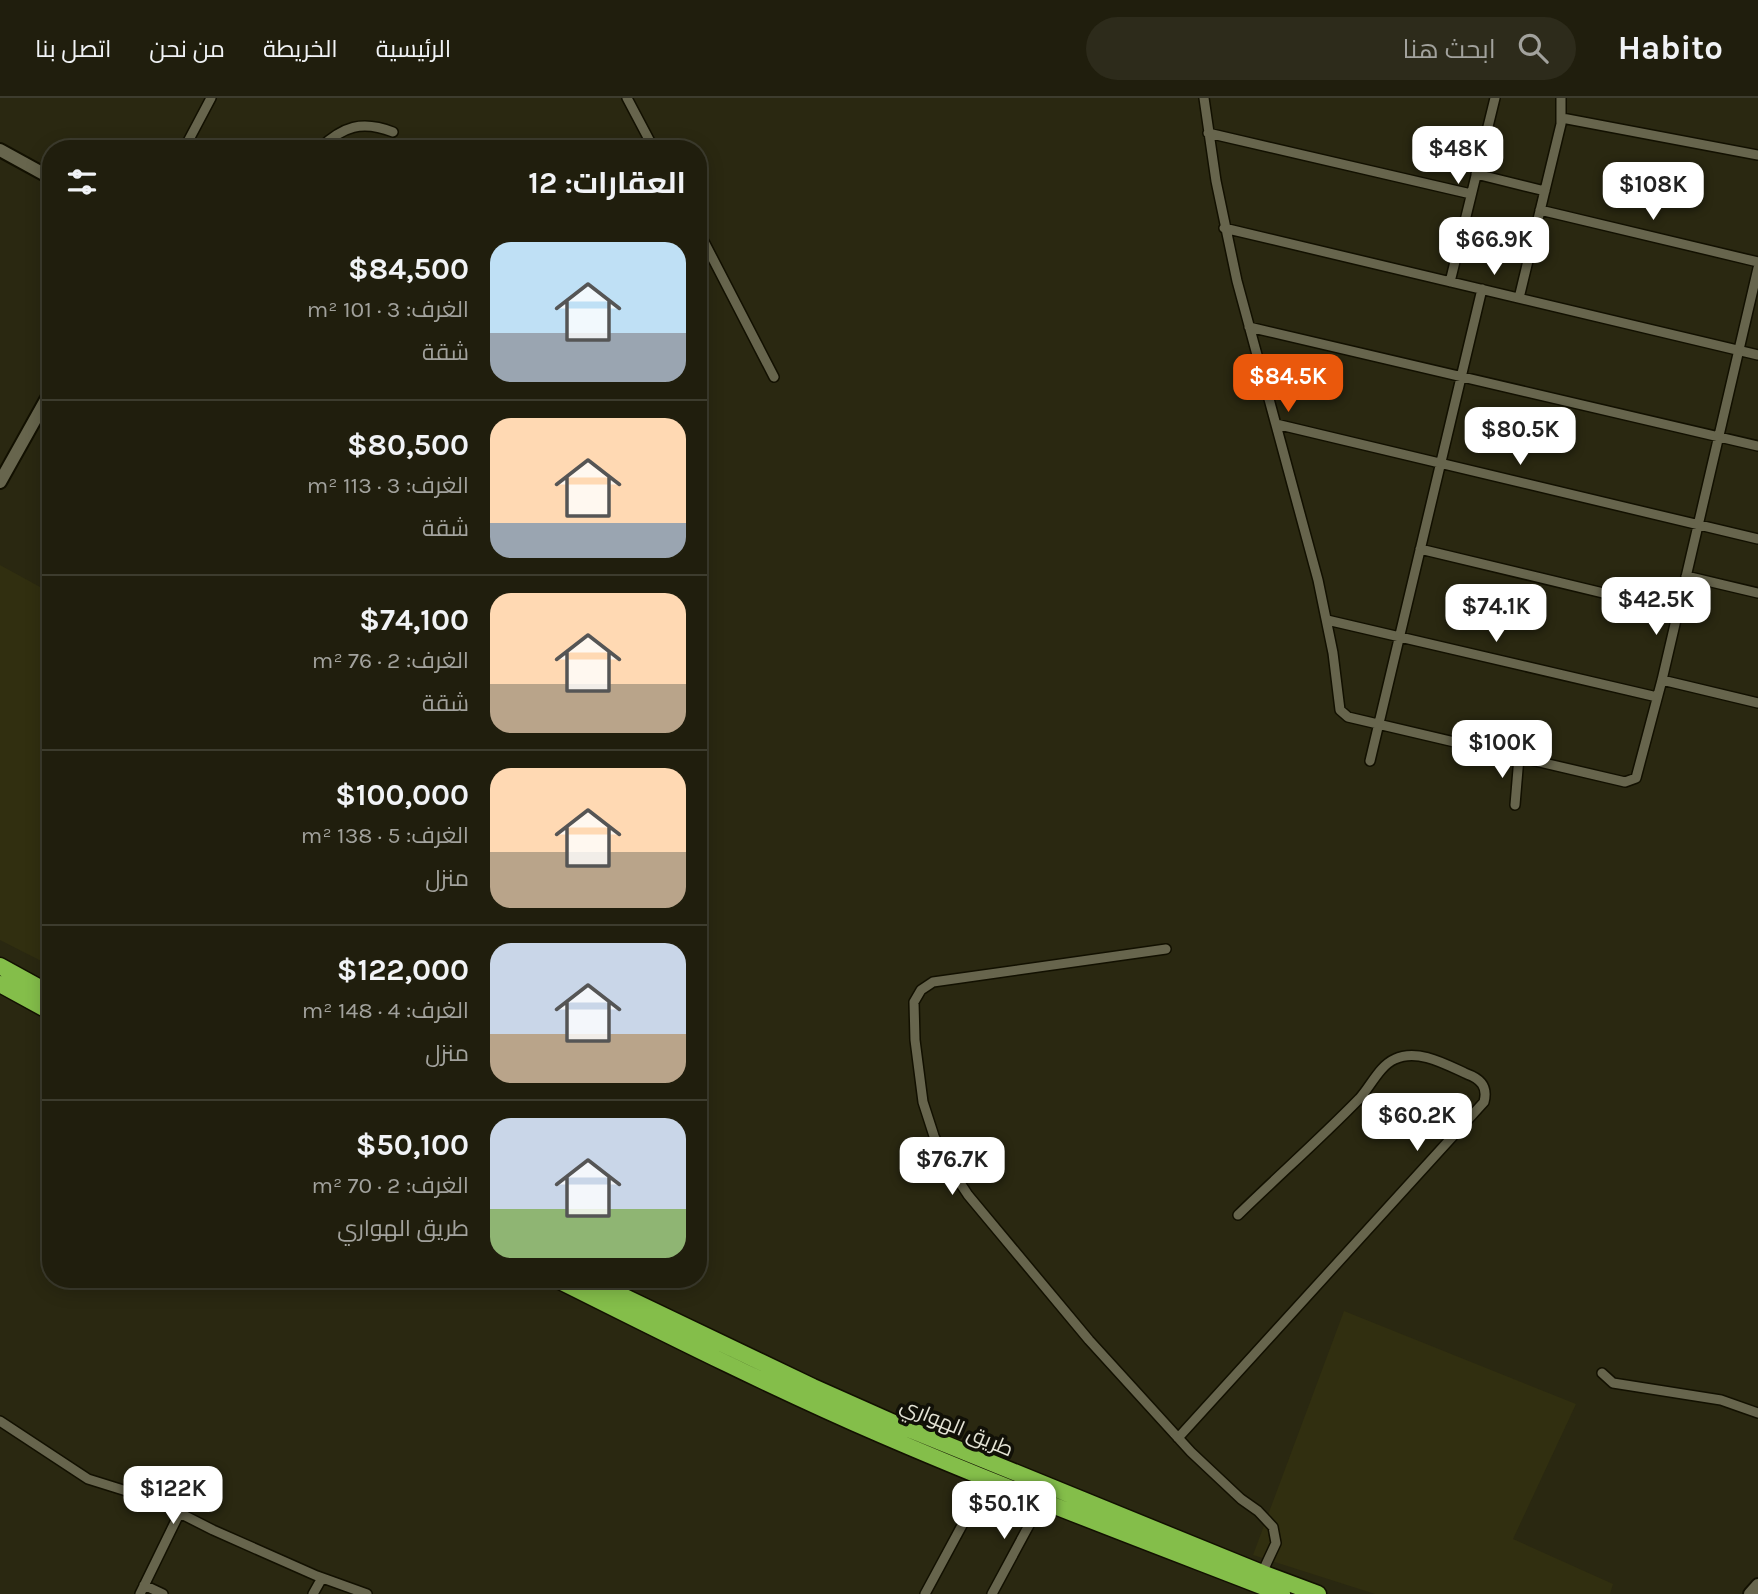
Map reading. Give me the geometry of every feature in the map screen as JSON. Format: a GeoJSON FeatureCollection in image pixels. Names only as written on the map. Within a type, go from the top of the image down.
{"type":"FeatureCollection","features":[{"type":"Feature","properties":{"kind":"highway"},"geometry":{"type":"LineString","coordinates":[[0,966],[42,988]]}},
{"type":"Feature","properties":{"kind":"highway"},"geometry":{"type":"LineString","coordinates":[[0,984],[42,1007]]}},
{"type":"Feature","properties":{"kind":"highway","name":"طريق الهواري"},"geometry":{"type":"LineString","coordinates":[[574,1288],[788,1392],[987,1479],[1282,1594]]}},
{"type":"Feature","properties":{"kind":"highway","name":"طريق الهواري"},"geometry":{"type":"LineString","coordinates":[[606,1288],[894,1423],[1318,1594]]}},
{"type":"Feature","properties":{"kind":"street"},"geometry":{"type":"LineString","coordinates":[[189,140],[211,98]]}},
{"type":"Feature","properties":{"kind":"street"},"geometry":{"type":"LineString","coordinates":[[627,98],[649,140]]}},
{"type":"Feature","properties":{"kind":"street"},"geometry":{"type":"LineString","coordinates":[[1204,98],[1224,228],[1309,544],[1327,620],[1342,712],[1348,717],[1631,781],[1638,773],[1662,680],[1758,268]]}},
{"type":"Feature","properties":{"kind":"street"},"geometry":{"type":"LineString","coordinates":[[1450,282],[1495,98]]}},
{"type":"Feature","properties":{"kind":"street"},"geometry":{"type":"LineString","coordinates":[[1520,298],[1562,118],[1562,98]]}},
{"type":"Feature","properties":{"kind":"street"},"geometry":{"type":"LineString","coordinates":[[1562,118],[1758,155]]}},
{"type":"Feature","properties":{"kind":"street"},"geometry":{"type":"LineString","coordinates":[[330,140],[357,125],[377,125],[393,132]]}},
{"type":"Feature","properties":{"kind":"street"},"geometry":{"type":"LineString","coordinates":[[1208,133],[1471,194]]}},
{"type":"Feature","properties":{"kind":"street"},"geometry":{"type":"LineString","coordinates":[[0,150],[42,173]]}},
{"type":"Feature","properties":{"kind":"street"},"geometry":{"type":"LineString","coordinates":[[1476,174],[1545,191]]}},
{"type":"Feature","properties":{"kind":"street"},"geometry":{"type":"LineString","coordinates":[[1540,210],[1758,262]]}},
{"type":"Feature","properties":{"kind":"street"},"geometry":{"type":"LineString","coordinates":[[1224,228],[1758,355]]}},
{"type":"Feature","properties":{"kind":"street"},"geometry":{"type":"LineString","coordinates":[[707,247],[774,377]]}},
{"type":"Feature","properties":{"kind":"street"},"geometry":{"type":"LineString","coordinates":[[1370,761],[1482,289]]}},
{"type":"Feature","properties":{"kind":"street"},"geometry":{"type":"LineString","coordinates":[[1249,327],[1758,446]]}},
{"type":"Feature","properties":{"kind":"street"},"geometry":{"type":"LineString","coordinates":[[0,482],[42,407]]}},
{"type":"Feature","properties":{"kind":"street"},"geometry":{"type":"LineString","coordinates":[[1276,424],[1758,538]]}},
{"type":"Feature","properties":{"kind":"street"},"geometry":{"type":"LineString","coordinates":[[1420,549],[1678,611]]}},
{"type":"Feature","properties":{"kind":"street"},"geometry":{"type":"LineString","coordinates":[[1686,576],[1758,593]]}},
{"type":"Feature","properties":{"kind":"street"},"geometry":{"type":"LineString","coordinates":[[1327,620],[1657,697]]}},
{"type":"Feature","properties":{"kind":"street"},"geometry":{"type":"LineString","coordinates":[[1662,680],[1758,703]]}},
{"type":"Feature","properties":{"kind":"street"},"geometry":{"type":"LineString","coordinates":[[1515,805],[1519,757]]}},
{"type":"Feature","properties":{"kind":"street"},"geometry":{"type":"LineString","coordinates":[[1166,949],[933,982],[916,995],[913,1010],[918,1071],[923,1102],[934,1136],[968,1195],[1089,1340],[1178,1438],[1273,1527],[1276,1543],[1262,1573]]}},
{"type":"Feature","properties":{"kind":"street"},"geometry":{"type":"LineString","coordinates":[[1178,1438],[1484,1102],[1486,1095],[1482,1083],[1475,1077],[1431,1059],[1410,1056],[1396,1058],[1385,1066],[1360,1097],[1238,1215]]}},
{"type":"Feature","properties":{"kind":"street"},"geometry":{"type":"LineString","coordinates":[[1602,1373],[1613,1383],[1721,1400],[1758,1413]]}},
{"type":"Feature","properties":{"kind":"street"},"geometry":{"type":"LineString","coordinates":[[0,1421],[88,1479],[152,1499],[213,1530],[322,1578],[367,1594]]}},
{"type":"Feature","properties":{"kind":"street"},"geometry":{"type":"LineString","coordinates":[[925,1594],[987,1479]]}},
{"type":"Feature","properties":{"kind":"street"},"geometry":{"type":"LineString","coordinates":[[992,1594],[1042,1501]]}},
{"type":"Feature","properties":{"kind":"street"},"geometry":{"type":"LineString","coordinates":[[163,1594],[142,1590],[180,1513]]}},
{"type":"Feature","properties":{"kind":"street"},"geometry":{"type":"LineString","coordinates":[[313,1594],[322,1578]]}},
{"type":"Feature","properties":{"kind":"street"},"geometry":{"type":"LineString","coordinates":[[1750,1594],[1758,1585]]}},
{"type":"Feature","properties":{"kind":"shaded area"},"geometry":{"type":"Polygon","coordinates":[[[0,565],[42,588],[42,961],[0,940],[0,565]]]}},
{"type":"Feature","properties":{"kind":"shaded area"},"geometry":{"type":"Polygon","coordinates":[[[1344,1311],[1576,1404],[1513,1539],[1613,1584],[1610,1594],[1375,1594],[1253,1555],[1344,1311]]]}}]}
